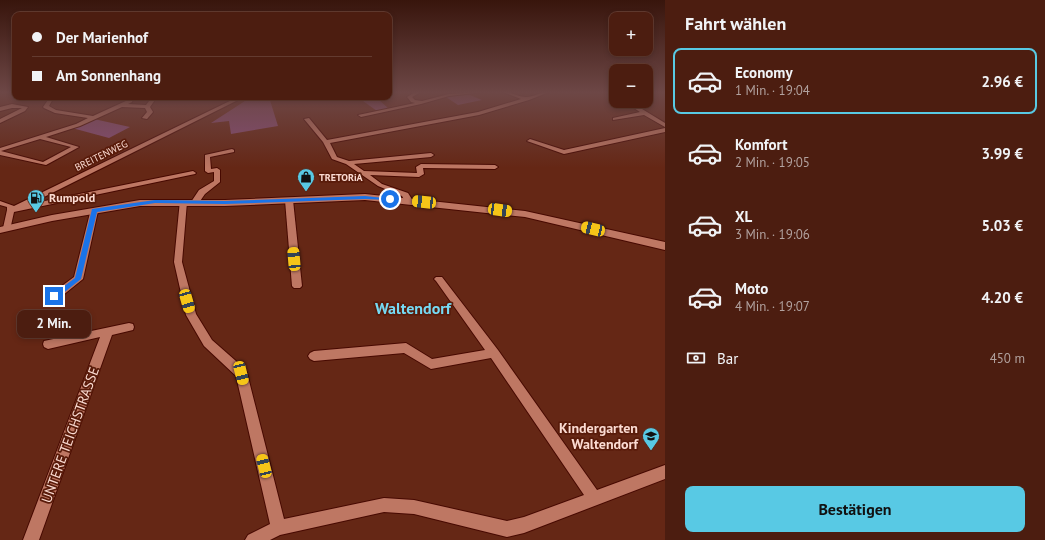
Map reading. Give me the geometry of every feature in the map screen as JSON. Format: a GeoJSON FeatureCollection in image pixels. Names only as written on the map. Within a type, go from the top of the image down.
{"type":"FeatureCollection","features":[{"type":"Feature","properties":{"kind":"main road"},"geometry":{"type":"LineString","coordinates":[[3,229],[140,203],[365,197],[524,214],[665,246]]}},
{"type":"Feature","properties":{"kind":"street"},"geometry":{"type":"LineString","coordinates":[[0,122],[9,117]]}},
{"type":"Feature","properties":{"kind":"street"},"geometry":{"type":"LineString","coordinates":[[90,117],[94,118]]}},
{"type":"Feature","properties":{"kind":"street","name":"BREITENWEG"},"geometry":{"type":"LineString","coordinates":[[11,210],[201,117]]}},
{"type":"Feature","properties":{"kind":"street"},"geometry":{"type":"LineString","coordinates":[[326,142],[462,117]]}},
{"type":"Feature","properties":{"kind":"street"},"geometry":{"type":"LineString","coordinates":[[615,119],[624,117]]}},
{"type":"Feature","properties":{"kind":"street"},"geometry":{"type":"LineString","coordinates":[[652,117],[665,125]]}},
{"type":"Feature","properties":{"kind":"street"},"geometry":{"type":"LineString","coordinates":[[0,152],[94,118]]}},
{"type":"Feature","properties":{"kind":"street"},"geometry":{"type":"LineString","coordinates":[[306,119],[326,142],[334,158],[339,161],[348,163],[431,155]]}},
{"type":"Feature","properties":{"kind":"street"},"geometry":{"type":"LineString","coordinates":[[530,141],[564,152],[665,130]]}},
{"type":"Feature","properties":{"kind":"street"},"geometry":{"type":"LineString","coordinates":[[0,152],[44,164],[76,147],[40,137]]}},
{"type":"Feature","properties":{"kind":"street"},"geometry":{"type":"LineString","coordinates":[[196,202],[202,192],[217,182],[217,170],[208,171],[207,156],[232,151]]}},
{"type":"Feature","properties":{"kind":"street"},"geometry":{"type":"LineString","coordinates":[[348,163],[363,173],[367,178],[405,195],[409,201]]}},
{"type":"Feature","properties":{"kind":"street"},"geometry":{"type":"LineString","coordinates":[[363,173],[419,175],[421,174],[419,167],[421,166],[495,167]]}},
{"type":"Feature","properties":{"kind":"street"},"geometry":{"type":"LineString","coordinates":[[11,210],[87,193],[193,173]]}},
{"type":"Feature","properties":{"kind":"street"},"geometry":{"type":"LineString","coordinates":[[289,200],[297,286]]}},
{"type":"Feature","properties":{"kind":"street"},"geometry":{"type":"LineString","coordinates":[[183,202],[178,262],[191,315],[208,343],[241,373],[279,528]]}},
{"type":"Feature","properties":{"kind":"street"},"geometry":{"type":"LineString","coordinates":[[0,204],[10,206],[11,210]]}},
{"type":"Feature","properties":{"kind":"street"},"geometry":{"type":"LineString","coordinates":[[3,229],[11,210]]}},
{"type":"Feature","properties":{"kind":"street"},"geometry":{"type":"LineString","coordinates":[[54,296],[78,279],[94,211]]}},
{"type":"Feature","properties":{"kind":"street"},"geometry":{"type":"LineString","coordinates":[[439,279],[494,353],[594,498]]}},
{"type":"Feature","properties":{"kind":"street"},"geometry":{"type":"LineString","coordinates":[[48,344],[129,327]]}},
{"type":"Feature","properties":{"kind":"street","name":"UNTERE TEICHSTRASSE"},"geometry":{"type":"LineString","coordinates":[[31,540],[108,331]]}},
{"type":"Feature","properties":{"kind":"street"},"geometry":{"type":"LineString","coordinates":[[314,356],[406,348],[431,364],[494,353]]}},
{"type":"Feature","properties":{"kind":"street"},"geometry":{"type":"LineString","coordinates":[[253,540],[279,528],[384,505],[414,507],[507,529],[524,525],[665,472]]}},
{"type":"Feature","properties":{"kind":"shaded area"},"geometry":{"type":"Polygon","coordinates":[[[220,117],[275,117],[278,126],[231,134],[229,121],[211,123],[220,117]]]}},
{"type":"Feature","properties":{"kind":"shaded area"},"geometry":{"type":"Polygon","coordinates":[[[94,119],[130,127],[109,138],[72,128],[94,119]]]}},
{"type":"Feature","properties":{"kind":"place","name":"TRETORiA"},"geometry":{"type":"Point","coordinates":[306,192]}},
{"type":"Feature","properties":{"kind":"place","name":"Rumpold"},"geometry":{"type":"Point","coordinates":[36,213]}},
{"type":"Feature","properties":{"kind":"place","name":"Kindergarten Waltendorf"},"geometry":{"type":"Point","coordinates":[651,451]}},
{"type":"Feature","properties":{"kind":"district","name":"Waltendorf"},"geometry":{"type":"Point","coordinates":[413,308]}},
{"type":"Feature","properties":{"kind":"route"},"geometry":{"type":"LineString","coordinates":[[54,296],[78,279],[94,211],[140,203],[155,202],[225,203],[365,197],[390,199]]}}]}
